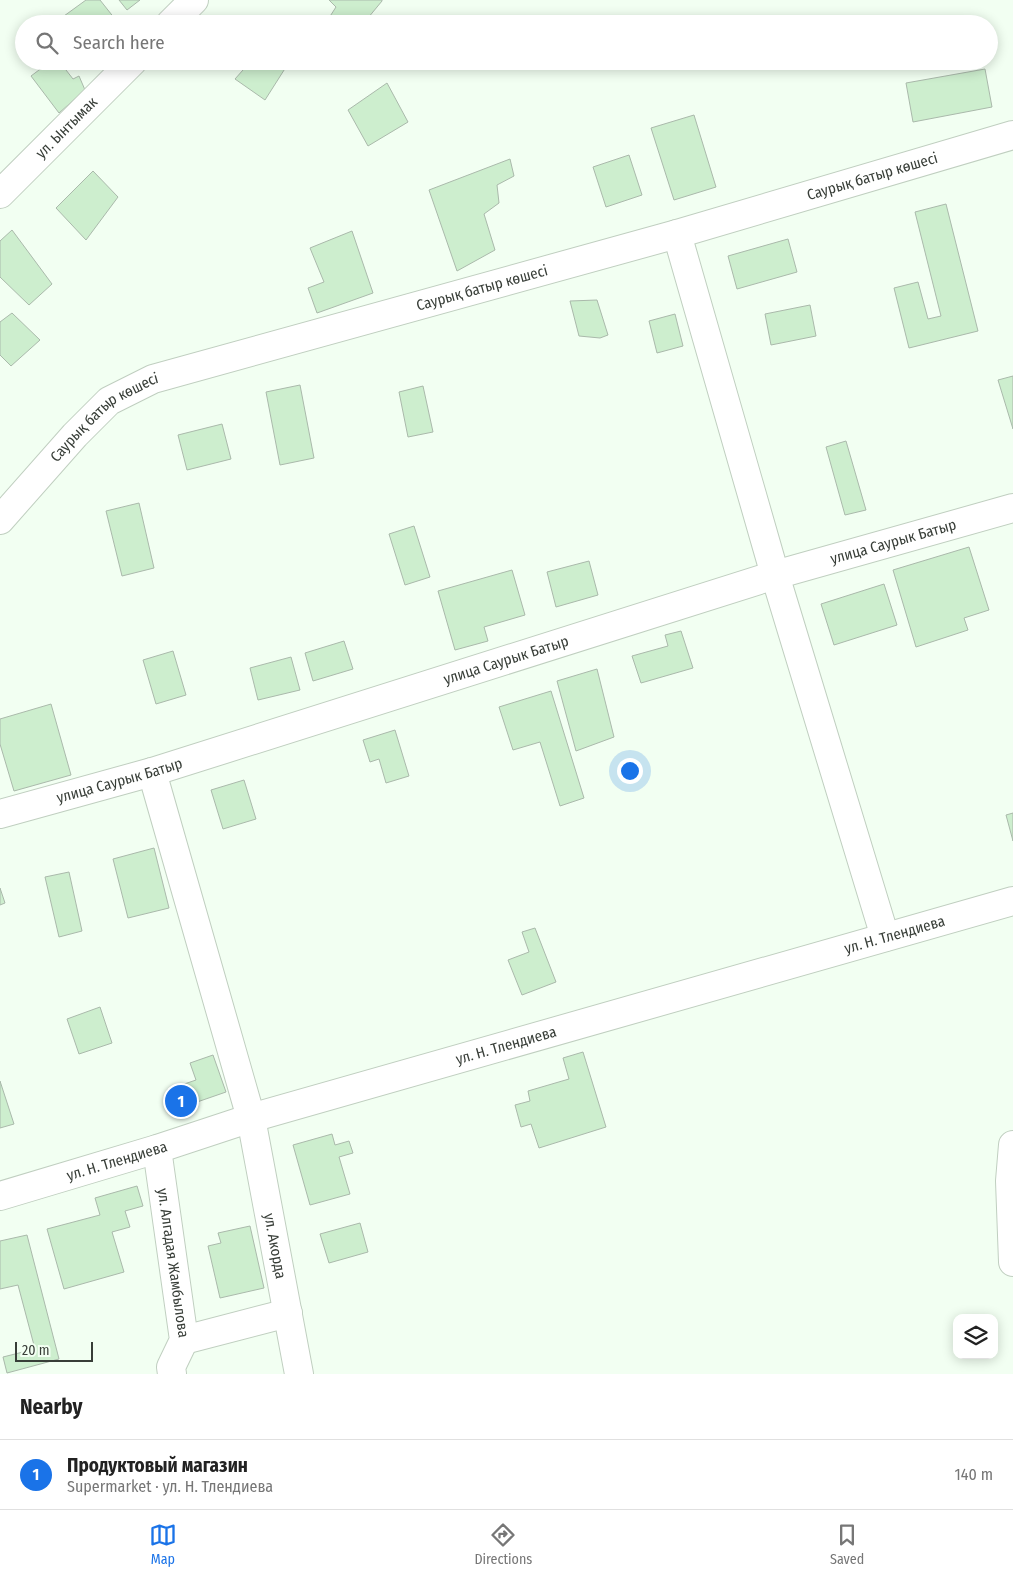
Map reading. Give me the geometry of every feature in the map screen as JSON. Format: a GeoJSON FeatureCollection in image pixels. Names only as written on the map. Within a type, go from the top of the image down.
{"type":"FeatureCollection","features":[{"type":"Feature","properties":{"kind":"street"},"geometry":{"type":"LineString","coordinates":[[179,15],[194,0]]}},
{"type":"Feature","properties":{"kind":"street","name":"ул. Ынтымак"},"geometry":{"type":"LineString","coordinates":[[0,194],[124,70]]}},
{"type":"Feature","properties":{"kind":"street","name":"Саурық батыр көшесі"},"geometry":{"type":"LineString","coordinates":[[0,520],[74,435],[109,401],[153,379],[677,234],[1013,135]]}},
{"type":"Feature","properties":{"kind":"street"},"geometry":{"type":"LineString","coordinates":[[677,234],[775,575],[885,937]]}},
{"type":"Feature","properties":{"kind":"street","name":"улица Саурык Батыр"},"geometry":{"type":"LineString","coordinates":[[0,814],[152,772],[775,575],[1013,508]]}},
{"type":"Feature","properties":{"kind":"street","name":"ул. Акорда"},"geometry":{"type":"LineString","coordinates":[[152,772],[251,1118],[299,1374]]}},
{"type":"Feature","properties":{"kind":"street","name":"ул. Н. Тлендиева"},"geometry":{"type":"LineString","coordinates":[[0,1196],[157,1149],[251,1118],[1013,901]]}},
{"type":"Feature","properties":{"kind":"street"},"geometry":{"type":"LineString","coordinates":[[1013,1146],[1010,1181],[1013,1262]]}},
{"type":"Feature","properties":{"kind":"street","name":"ул. Алгадая Жамбылова"},"geometry":{"type":"LineString","coordinates":[[157,1149],[184,1340],[172,1367],[172,1374]]}},
{"type":"Feature","properties":{"kind":"street"},"geometry":{"type":"LineString","coordinates":[[184,1340],[288,1313]]}},
{"type":"Feature","properties":{"kind":"building"},"geometry":{"type":"Polygon","coordinates":[[[86,0],[100,0],[112,15],[65,15],[86,0]]]}},
{"type":"Feature","properties":{"kind":"building"},"geometry":{"type":"Polygon","coordinates":[[[119,0],[140,0],[127,10],[119,0]]]}},
{"type":"Feature","properties":{"kind":"building"},"geometry":{"type":"Polygon","coordinates":[[[329,0],[382,0],[370,15],[331,15],[336,7],[329,0]]]}},
{"type":"Feature","properties":{"kind":"building"},"geometry":{"type":"Polygon","coordinates":[[[39,70],[66,70],[73,79],[79,76],[85,90],[59,113],[31,76],[39,70]]]}},
{"type":"Feature","properties":{"kind":"building"},"geometry":{"type":"Polygon","coordinates":[[[243,70],[284,70],[265,100],[235,79],[243,70]]]}},
{"type":"Feature","properties":{"kind":"building"},"geometry":{"type":"Polygon","coordinates":[[[985,70],[992,107],[913,122],[906,83],[985,70]]]}},
{"type":"Feature","properties":{"kind":"building"},"geometry":{"type":"Polygon","coordinates":[[[387,83],[408,122],[368,146],[348,110],[387,83]]]}},
{"type":"Feature","properties":{"kind":"building"},"geometry":{"type":"Polygon","coordinates":[[[694,115],[716,187],[674,200],[651,128],[694,115]]]}},
{"type":"Feature","properties":{"kind":"building"},"geometry":{"type":"Polygon","coordinates":[[[629,155],[642,195],[606,207],[593,167],[629,155]]]}},
{"type":"Feature","properties":{"kind":"building"},"geometry":{"type":"Polygon","coordinates":[[[510,159],[514,176],[497,185],[499,203],[484,214],[495,250],[457,271],[429,190],[510,159]]]}},
{"type":"Feature","properties":{"kind":"building"},"geometry":{"type":"Polygon","coordinates":[[[93,171],[118,197],[86,240],[56,208],[93,171]]]}},
{"type":"Feature","properties":{"kind":"building"},"geometry":{"type":"Polygon","coordinates":[[[946,204],[978,331],[909,348],[894,288],[918,282],[928,319],[941,316],[915,212],[946,204]]]}},
{"type":"Feature","properties":{"kind":"building"},"geometry":{"type":"Polygon","coordinates":[[[12,230],[52,284],[29,305],[0,277],[0,241],[12,230]]]}},
{"type":"Feature","properties":{"kind":"building"},"geometry":{"type":"Polygon","coordinates":[[[352,231],[373,293],[317,313],[308,288],[324,282],[310,248],[352,231]]]}},
{"type":"Feature","properties":{"kind":"building"},"geometry":{"type":"Polygon","coordinates":[[[788,239],[797,272],[737,289],[728,256],[788,239]]]}},
{"type":"Feature","properties":{"kind":"building"},"geometry":{"type":"Polygon","coordinates":[[[597,300],[608,335],[600,338],[579,336],[570,301],[597,300]]]}},
{"type":"Feature","properties":{"kind":"building"},"geometry":{"type":"Polygon","coordinates":[[[810,305],[816,336],[771,345],[765,314],[810,305]]]}},
{"type":"Feature","properties":{"kind":"building"},"geometry":{"type":"Polygon","coordinates":[[[12,313],[40,340],[11,366],[0,355],[0,322],[12,313]]]}},
{"type":"Feature","properties":{"kind":"building"},"geometry":{"type":"Polygon","coordinates":[[[675,314],[683,346],[657,353],[649,321],[675,314]]]}},
{"type":"Feature","properties":{"kind":"building"},"geometry":{"type":"Polygon","coordinates":[[[1013,376],[1013,429],[998,380],[1013,376]]]}},
{"type":"Feature","properties":{"kind":"building"},"geometry":{"type":"Polygon","coordinates":[[[300,385],[314,458],[280,465],[266,392],[300,385]]]}},
{"type":"Feature","properties":{"kind":"building"},"geometry":{"type":"Polygon","coordinates":[[[423,386],[433,432],[408,437],[399,392],[423,386]]]}},
{"type":"Feature","properties":{"kind":"building"},"geometry":{"type":"Polygon","coordinates":[[[222,424],[231,459],[187,470],[178,435],[222,424]]]}},
{"type":"Feature","properties":{"kind":"building"},"geometry":{"type":"Polygon","coordinates":[[[846,441],[866,510],[845,515],[826,447],[846,441]]]}},
{"type":"Feature","properties":{"kind":"building"},"geometry":{"type":"Polygon","coordinates":[[[139,503],[154,568],[122,576],[106,511],[139,503]]]}},
{"type":"Feature","properties":{"kind":"building"},"geometry":{"type":"Polygon","coordinates":[[[414,526],[430,577],[405,585],[389,534],[414,526]]]}},
{"type":"Feature","properties":{"kind":"building"},"geometry":{"type":"Polygon","coordinates":[[[969,547],[989,610],[964,618],[968,630],[916,647],[893,570],[969,547]]]}},
{"type":"Feature","properties":{"kind":"building"},"geometry":{"type":"Polygon","coordinates":[[[589,561],[598,595],[556,607],[547,572],[589,561]]]}},
{"type":"Feature","properties":{"kind":"building"},"geometry":{"type":"Polygon","coordinates":[[[512,570],[525,615],[484,627],[488,641],[455,650],[438,591],[512,570]]]}},
{"type":"Feature","properties":{"kind":"building"},"geometry":{"type":"Polygon","coordinates":[[[884,584],[897,625],[834,645],[821,604],[884,584]]]}},
{"type":"Feature","properties":{"kind":"building"},"geometry":{"type":"Polygon","coordinates":[[[681,631],[693,668],[641,683],[632,656],[668,646],[665,635],[681,631]]]}},
{"type":"Feature","properties":{"kind":"building"},"geometry":{"type":"Polygon","coordinates":[[[344,641],[353,669],[313,681],[305,653],[344,641]]]}},
{"type":"Feature","properties":{"kind":"building"},"geometry":{"type":"Polygon","coordinates":[[[173,651],[186,695],[156,704],[143,660],[173,651]]]}},
{"type":"Feature","properties":{"kind":"building"},"geometry":{"type":"Polygon","coordinates":[[[291,657],[300,690],[258,700],[250,668],[291,657]]]}},
{"type":"Feature","properties":{"kind":"building"},"geometry":{"type":"Polygon","coordinates":[[[597,669],[614,737],[576,751],[557,681],[597,669]]]}},
{"type":"Feature","properties":{"kind":"building"},"geometry":{"type":"Polygon","coordinates":[[[551,691],[584,798],[560,806],[540,742],[513,750],[499,707],[551,691]]]}},
{"type":"Feature","properties":{"kind":"building"},"geometry":{"type":"Polygon","coordinates":[[[51,704],[71,775],[14,791],[0,744],[0,719],[51,704]]]}},
{"type":"Feature","properties":{"kind":"building"},"geometry":{"type":"Polygon","coordinates":[[[395,730],[409,776],[386,783],[379,759],[370,762],[363,740],[395,730]]]}},
{"type":"Feature","properties":{"kind":"building"},"geometry":{"type":"Polygon","coordinates":[[[244,780],[256,819],[223,829],[211,790],[244,780]]]}},
{"type":"Feature","properties":{"kind":"building"},"geometry":{"type":"Polygon","coordinates":[[[1013,813],[1013,841],[1006,815],[1013,813]]]}},
{"type":"Feature","properties":{"kind":"building"},"geometry":{"type":"Polygon","coordinates":[[[154,848],[169,908],[128,918],[113,859],[154,848]]]}},
{"type":"Feature","properties":{"kind":"building"},"geometry":{"type":"Polygon","coordinates":[[[69,872],[82,931],[59,937],[45,877],[69,872]]]}},
{"type":"Feature","properties":{"kind":"building"},"geometry":{"type":"Polygon","coordinates":[[[0,888],[5,903],[0,905],[0,888]]]}},
{"type":"Feature","properties":{"kind":"building"},"geometry":{"type":"Polygon","coordinates":[[[535,928],[556,982],[522,995],[508,960],[529,952],[522,932],[535,928]]]}},
{"type":"Feature","properties":{"kind":"building"},"geometry":{"type":"Polygon","coordinates":[[[100,1007],[112,1043],[79,1054],[67,1019],[100,1007]]]}},
{"type":"Feature","properties":{"kind":"building"},"geometry":{"type":"Polygon","coordinates":[[[583,1052],[606,1127],[539,1148],[531,1124],[521,1127],[515,1105],[530,1101],[528,1091],[569,1079],[563,1058],[583,1052]]]}},
{"type":"Feature","properties":{"kind":"building"},"geometry":{"type":"Polygon","coordinates":[[[213,1055],[226,1092],[174,1110],[167,1090],[196,1080],[190,1063],[213,1055]]]}},
{"type":"Feature","properties":{"kind":"building"},"geometry":{"type":"Polygon","coordinates":[[[0,1081],[14,1124],[0,1128],[0,1081]]]}},
{"type":"Feature","properties":{"kind":"building"},"geometry":{"type":"Polygon","coordinates":[[[332,1134],[335,1145],[349,1141],[353,1153],[339,1157],[350,1194],[310,1205],[293,1145],[332,1134]]]}},
{"type":"Feature","properties":{"kind":"building"},"geometry":{"type":"Polygon","coordinates":[[[137,1186],[143,1206],[125,1211],[130,1227],[112,1232],[124,1272],[64,1289],[47,1229],[100,1215],[95,1198],[137,1186]]]}},
{"type":"Feature","properties":{"kind":"building"},"geometry":{"type":"Polygon","coordinates":[[[360,1223],[368,1252],[329,1263],[320,1234],[360,1223]]]}},
{"type":"Feature","properties":{"kind":"building"},"geometry":{"type":"Polygon","coordinates":[[[250,1226],[264,1288],[220,1298],[208,1246],[221,1243],[218,1233],[250,1226]]]}},
{"type":"Feature","properties":{"kind":"building"},"geometry":{"type":"Polygon","coordinates":[[[27,1235],[59,1359],[7,1373],[3,1357],[35,1349],[18,1285],[0,1289],[0,1241],[27,1235]]]}},
{"type":"Feature","properties":{"kind":"place","name":"Продуктовый магазин"},"geometry":{"type":"Point","coordinates":[181,1101]}}]}
